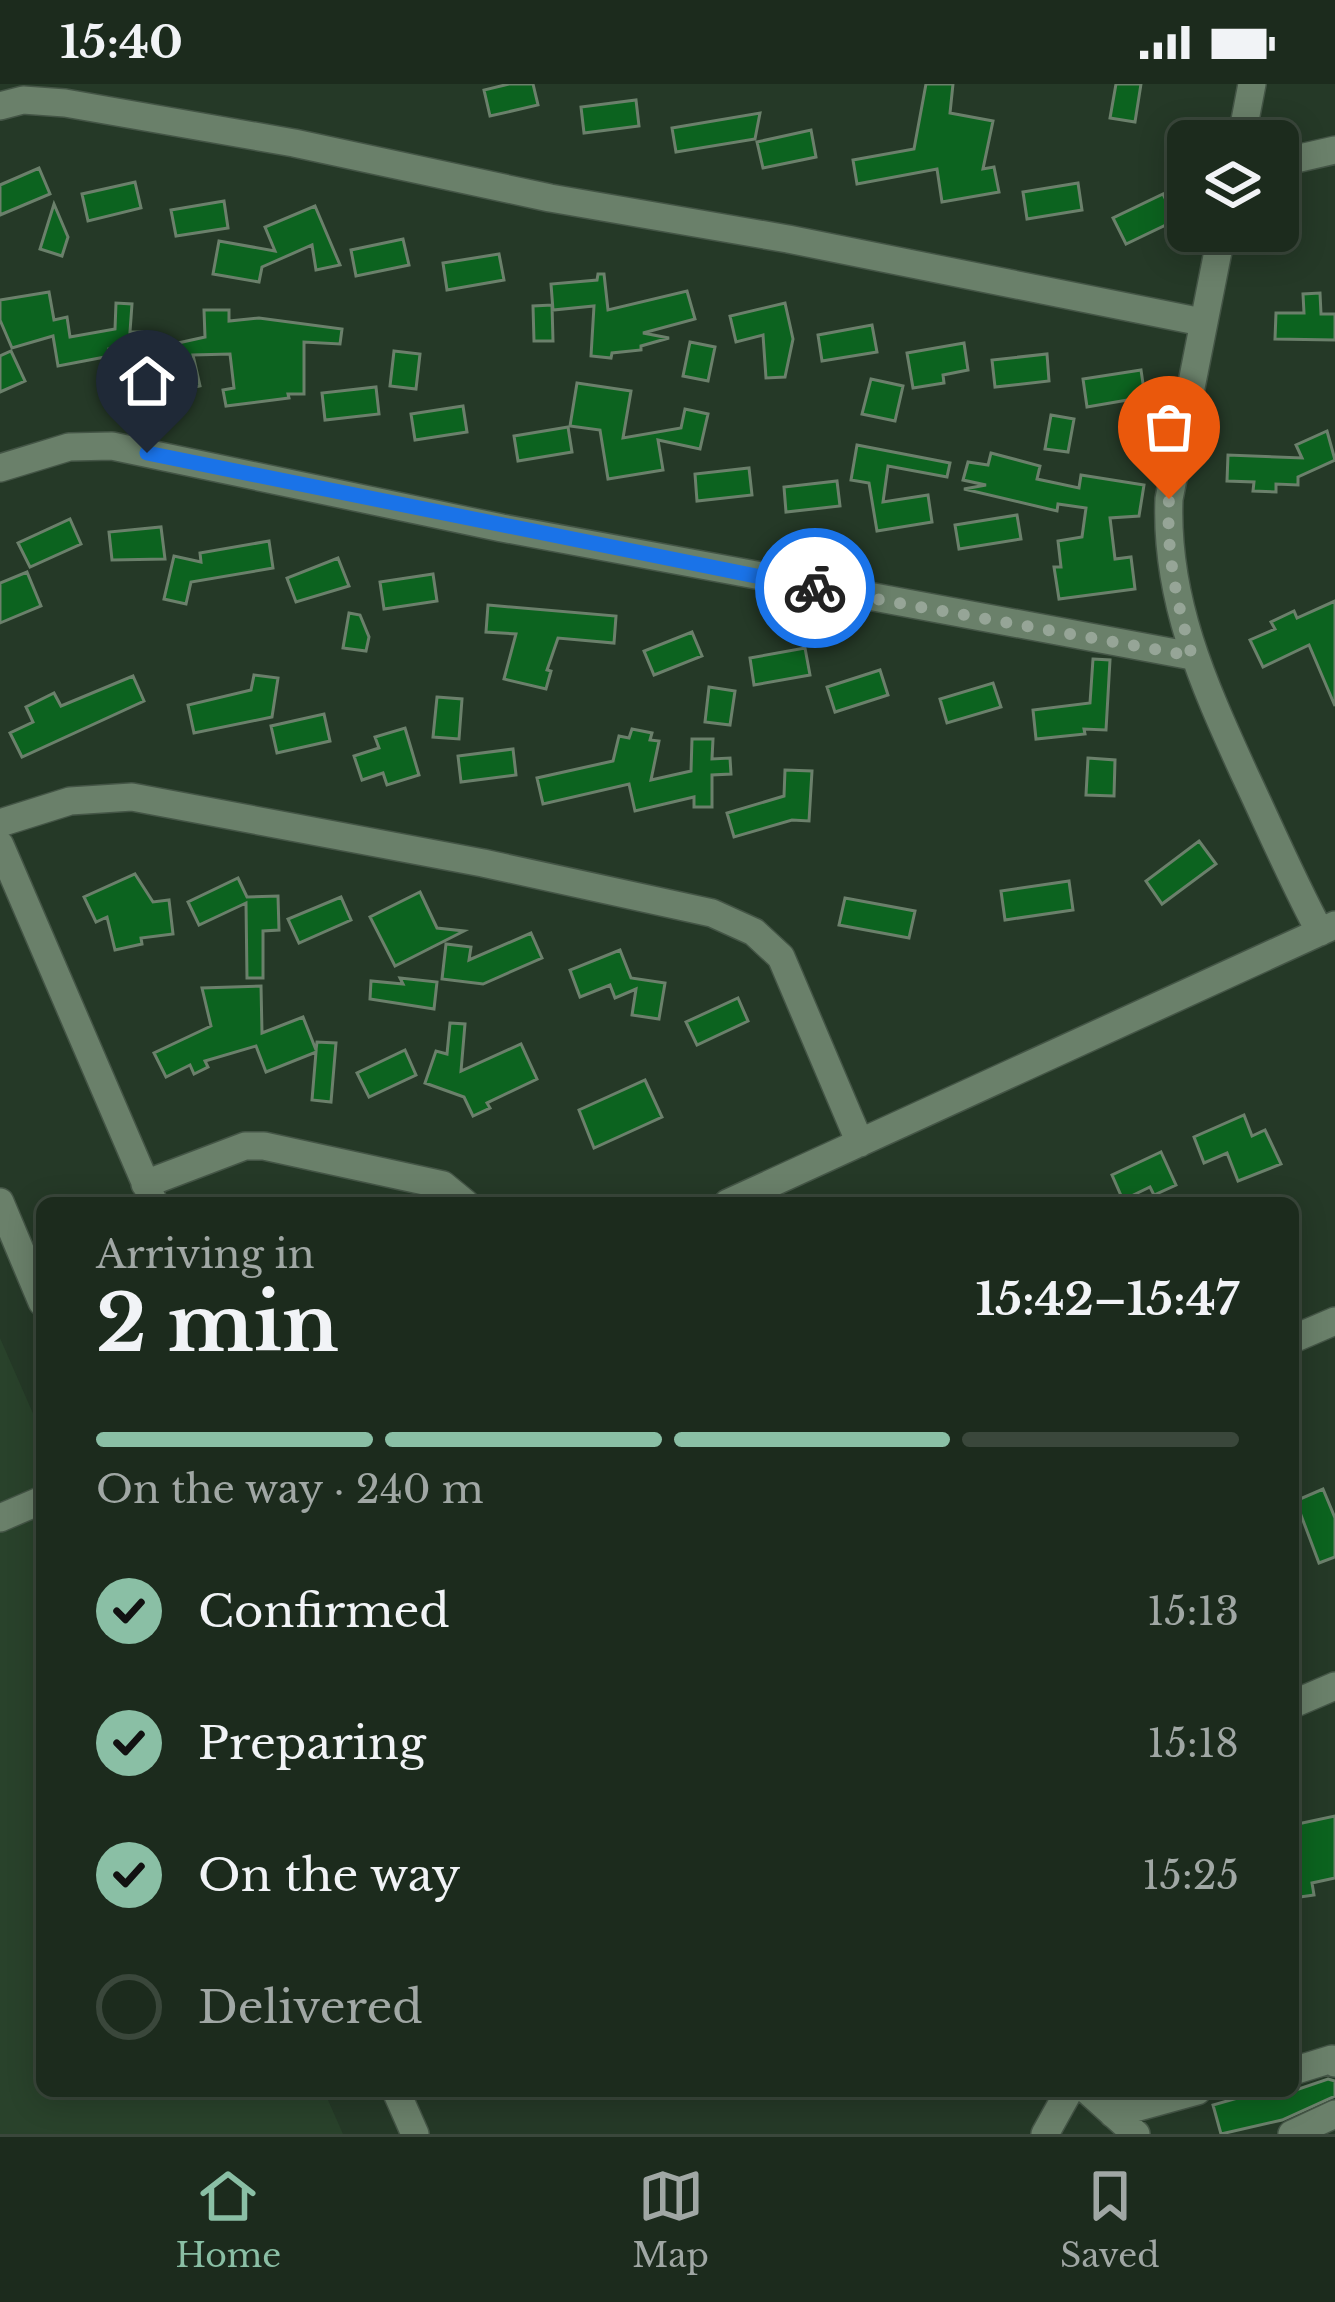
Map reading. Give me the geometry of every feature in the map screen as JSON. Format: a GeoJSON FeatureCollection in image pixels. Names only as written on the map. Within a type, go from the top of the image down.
{"type":"FeatureCollection","features":[{"type":"Feature","properties":{"kind":"street"},"geometry":{"type":"LineString","coordinates":[[1245,120],[1252,84]]}},
{"type":"Feature","properties":{"kind":"street"},"geometry":{"type":"LineString","coordinates":[[0,106],[23,100],[65,103],[294,143],[550,198],[788,239],[1202,322]]}},
{"type":"Feature","properties":{"kind":"street"},"geometry":{"type":"LineString","coordinates":[[1299,158],[1335,150]]}},
{"type":"Feature","properties":{"kind":"street"},"geometry":{"type":"LineString","coordinates":[[764,1196],[860,1143],[1327,929],[1192,656],[1174,590],[1167,539],[1169,499],[1217,252]]}},
{"type":"Feature","properties":{"kind":"street"},"geometry":{"type":"LineString","coordinates":[[0,468],[69,447],[112,446],[502,528],[1192,656]]}},
{"type":"Feature","properties":{"kind":"street"},"geometry":{"type":"LineString","coordinates":[[0,823],[70,801],[132,796],[440,854],[712,913],[754,932],[781,957],[860,1143]]}},
{"type":"Feature","properties":{"kind":"street"},"geometry":{"type":"LineString","coordinates":[[0,845],[149,1193],[244,1147],[264,1146],[443,1185],[458,1197]]}},
{"type":"Feature","properties":{"kind":"street"},"geometry":{"type":"LineString","coordinates":[[0,1202],[36,1288]]}},
{"type":"Feature","properties":{"kind":"street"},"geometry":{"type":"LineString","coordinates":[[1299,1336],[1335,1321]]}},
{"type":"Feature","properties":{"kind":"street"},"geometry":{"type":"LineString","coordinates":[[0,1518],[36,1503]]}},
{"type":"Feature","properties":{"kind":"street"},"geometry":{"type":"LineString","coordinates":[[1299,1701],[1335,1686]]}},
{"type":"Feature","properties":{"kind":"street"},"geometry":{"type":"LineString","coordinates":[[1299,2069],[1332,2059],[1335,2063]]}},
{"type":"Feature","properties":{"kind":"street"},"geometry":{"type":"LineString","coordinates":[[399,2097],[415,2134]]}},
{"type":"Feature","properties":{"kind":"street"},"geometry":{"type":"LineString","coordinates":[[1045,2134],[1066,2097]]}},
{"type":"Feature","properties":{"kind":"street"},"geometry":{"type":"LineString","coordinates":[[1095,2097],[1136,2134]]}},
{"type":"Feature","properties":{"kind":"street"},"geometry":{"type":"LineString","coordinates":[[1113,2114],[1175,2097]]}},
{"type":"Feature","properties":{"kind":"street"},"geometry":{"type":"LineString","coordinates":[[1292,2134],[1335,2114]]}},
{"type":"Feature","properties":{"kind":"shaded area"},"geometry":{"type":"Polygon","coordinates":[[[0,1338],[36,1420],[36,2097],[327,2097],[343,2134],[0,2134],[0,1338]]]}},
{"type":"Feature","properties":{"kind":"building"},"geometry":{"type":"Polygon","coordinates":[[[533,84],[538,105],[490,116],[484,90],[533,84]]]}},
{"type":"Feature","properties":{"kind":"building"},"geometry":{"type":"Polygon","coordinates":[[[926,84],[953,84],[950,113],[993,121],[983,169],[994,167],[999,192],[942,202],[937,169],[857,184],[853,160],[914,149],[926,84]]]}},
{"type":"Feature","properties":{"kind":"building"},"geometry":{"type":"Polygon","coordinates":[[[1116,84],[1141,84],[1135,122],[1110,118],[1116,84]]]}},
{"type":"Feature","properties":{"kind":"building"},"geometry":{"type":"Polygon","coordinates":[[[636,100],[639,126],[584,133],[581,107],[636,100]]]}},
{"type":"Feature","properties":{"kind":"building"},"geometry":{"type":"Polygon","coordinates":[[[760,113],[755,139],[676,152],[672,128],[760,113]]]}},
{"type":"Feature","properties":{"kind":"building"},"geometry":{"type":"Polygon","coordinates":[[[811,130],[816,157],[763,168],[757,142],[811,130]]]}},
{"type":"Feature","properties":{"kind":"building"},"geometry":{"type":"Polygon","coordinates":[[[39,168],[50,194],[0,215],[0,185],[39,168]]]}},
{"type":"Feature","properties":{"kind":"building"},"geometry":{"type":"Polygon","coordinates":[[[135,182],[141,208],[88,221],[82,194],[135,182]]]}},
{"type":"Feature","properties":{"kind":"building"},"geometry":{"type":"Polygon","coordinates":[[[1078,183],[1082,210],[1027,219],[1023,192],[1078,183]]]}},
{"type":"Feature","properties":{"kind":"building"},"geometry":{"type":"Polygon","coordinates":[[[1163,194],[1167,202],[1167,224],[1126,244],[1113,218],[1163,194]]]}},
{"type":"Feature","properties":{"kind":"building"},"geometry":{"type":"Polygon","coordinates":[[[224,201],[228,228],[176,236],[171,210],[224,201]]]}},
{"type":"Feature","properties":{"kind":"building"},"geometry":{"type":"Polygon","coordinates":[[[54,204],[68,237],[62,256],[40,249],[54,204]]]}},
{"type":"Feature","properties":{"kind":"building"},"geometry":{"type":"Polygon","coordinates":[[[315,206],[340,265],[316,270],[312,245],[262,267],[259,282],[213,274],[219,241],[275,251],[265,227],[315,206]]]}},
{"type":"Feature","properties":{"kind":"building"},"geometry":{"type":"Polygon","coordinates":[[[403,239],[409,265],[356,276],[351,250],[403,239]]]}},
{"type":"Feature","properties":{"kind":"building"},"geometry":{"type":"Polygon","coordinates":[[[499,254],[504,280],[447,290],[443,263],[499,254]]]}},
{"type":"Feature","properties":{"kind":"building"},"geometry":{"type":"Polygon","coordinates":[[[598,274],[604,274],[608,310],[687,291],[695,319],[643,333],[669,338],[641,346],[641,350],[612,353],[611,358],[591,356],[594,306],[553,310],[551,284],[597,280],[598,274]]]}},
{"type":"Feature","properties":{"kind":"building"},"geometry":{"type":"Polygon","coordinates":[[[49,292],[54,320],[67,317],[70,337],[115,329],[116,303],[132,304],[130,332],[142,332],[141,351],[109,349],[110,356],[58,366],[53,336],[12,348],[0,320],[0,300],[49,292]]]}},
{"type":"Feature","properties":{"kind":"building"},"geometry":{"type":"Polygon","coordinates":[[[1320,293],[1321,314],[1335,314],[1335,340],[1275,339],[1276,313],[1304,313],[1303,294],[1320,293]]]}},
{"type":"Feature","properties":{"kind":"building"},"geometry":{"type":"Polygon","coordinates":[[[785,303],[793,339],[785,377],[766,378],[763,335],[736,342],[730,316],[785,303]]]}},
{"type":"Feature","properties":{"kind":"building"},"geometry":{"type":"Polygon","coordinates":[[[552,305],[553,341],[534,341],[533,306],[552,305]]]}},
{"type":"Feature","properties":{"kind":"building"},"geometry":{"type":"Polygon","coordinates":[[[204,310],[229,310],[229,321],[259,318],[342,329],[340,344],[304,342],[304,394],[288,394],[289,398],[226,406],[223,390],[234,388],[230,354],[193,355],[200,386],[170,393],[168,383],[147,388],[141,364],[173,357],[152,357],[151,349],[205,337],[204,310]]]}},
{"type":"Feature","properties":{"kind":"building"},"geometry":{"type":"Polygon","coordinates":[[[872,325],[877,352],[822,361],[818,335],[872,325]]]}},
{"type":"Feature","properties":{"kind":"building"},"geometry":{"type":"Polygon","coordinates":[[[690,342],[715,347],[708,381],[683,376],[690,342]]]}},
{"type":"Feature","properties":{"kind":"building"},"geometry":{"type":"Polygon","coordinates":[[[964,343],[968,370],[943,375],[944,383],[913,388],[907,353],[964,343]]]}},
{"type":"Feature","properties":{"kind":"building"},"geometry":{"type":"Polygon","coordinates":[[[11,351],[25,381],[0,392],[0,356],[11,351]]]}},
{"type":"Feature","properties":{"kind":"building"},"geometry":{"type":"Polygon","coordinates":[[[394,351],[420,354],[416,389],[390,386],[394,351]]]}},
{"type":"Feature","properties":{"kind":"building"},"geometry":{"type":"Polygon","coordinates":[[[1047,354],[1049,381],[995,387],[992,360],[1047,354]]]}},
{"type":"Feature","properties":{"kind":"building"},"geometry":{"type":"Polygon","coordinates":[[[1141,370],[1145,397],[1087,407],[1083,379],[1141,370]]]}},
{"type":"Feature","properties":{"kind":"building"},"geometry":{"type":"Polygon","coordinates":[[[871,379],[903,386],[895,421],[862,414],[871,379]]]}},
{"type":"Feature","properties":{"kind":"building"},"geometry":{"type":"Polygon","coordinates":[[[577,383],[631,391],[623,438],[681,428],[685,409],[708,414],[700,449],[658,440],[663,470],[608,479],[600,430],[570,426],[577,383]]]}},
{"type":"Feature","properties":{"kind":"building"},"geometry":{"type":"Polygon","coordinates":[[[376,387],[379,414],[325,420],[322,393],[376,387]]]}},
{"type":"Feature","properties":{"kind":"building"},"geometry":{"type":"Polygon","coordinates":[[[463,406],[467,432],[415,440],[411,414],[463,406]]]}},
{"type":"Feature","properties":{"kind":"building"},"geometry":{"type":"Polygon","coordinates":[[[1051,415],[1074,419],[1068,452],[1045,449],[1051,415]]]}},
{"type":"Feature","properties":{"kind":"building"},"geometry":{"type":"Polygon","coordinates":[[[568,427],[572,452],[518,461],[514,436],[568,427]]]}},
{"type":"Feature","properties":{"kind":"building"},"geometry":{"type":"Polygon","coordinates":[[[1327,431],[1335,460],[1298,477],[1298,485],[1276,484],[1276,492],[1253,491],[1254,482],[1227,481],[1228,455],[1302,458],[1296,445],[1327,431]]]}},
{"type":"Feature","properties":{"kind":"building"},"geometry":{"type":"Polygon","coordinates":[[[857,445],[950,463],[947,477],[888,466],[883,502],[928,495],[932,522],[877,531],[869,483],[851,480],[857,445]]]}},
{"type":"Feature","properties":{"kind":"building"},"geometry":{"type":"Polygon","coordinates":[[[991,453],[1040,466],[1037,479],[1079,488],[1081,475],[1144,485],[1139,516],[1110,518],[1115,559],[1131,557],[1135,589],[1059,599],[1054,567],[1061,567],[1058,541],[1082,537],[1086,508],[1058,504],[1057,511],[964,489],[986,485],[963,480],[968,462],[988,465],[991,453]]]}},
{"type":"Feature","properties":{"kind":"building"},"geometry":{"type":"Polygon","coordinates":[[[749,468],[752,495],[697,501],[695,474],[749,468]]]}},
{"type":"Feature","properties":{"kind":"building"},"geometry":{"type":"Polygon","coordinates":[[[837,481],[840,506],[786,512],[784,487],[837,481]]]}},
{"type":"Feature","properties":{"kind":"building"},"geometry":{"type":"Polygon","coordinates":[[[1017,515],[1021,539],[959,549],[955,525],[1017,515]]]}},
{"type":"Feature","properties":{"kind":"building"},"geometry":{"type":"Polygon","coordinates":[[[70,519],[81,544],[30,567],[18,543],[70,519]]]}},
{"type":"Feature","properties":{"kind":"building"},"geometry":{"type":"Polygon","coordinates":[[[161,527],[165,559],[112,560],[109,532],[161,527]]]}},
{"type":"Feature","properties":{"kind":"building"},"geometry":{"type":"Polygon","coordinates":[[[269,541],[273,568],[191,582],[186,604],[164,599],[174,556],[201,562],[200,553],[269,541]]]}},
{"type":"Feature","properties":{"kind":"building"},"geometry":{"type":"Polygon","coordinates":[[[338,558],[349,586],[296,602],[287,578],[338,558]]]}},
{"type":"Feature","properties":{"kind":"building"},"geometry":{"type":"Polygon","coordinates":[[[27,572],[41,606],[0,623],[0,583],[27,572]]]}},
{"type":"Feature","properties":{"kind":"building"},"geometry":{"type":"Polygon","coordinates":[[[433,574],[437,601],[384,609],[380,582],[433,574]]]}},
{"type":"Feature","properties":{"kind":"building"},"geometry":{"type":"Polygon","coordinates":[[[1335,601],[1335,706],[1309,645],[1263,667],[1250,640],[1275,629],[1271,622],[1294,611],[1297,618],[1335,601]]]}},
{"type":"Feature","properties":{"kind":"building"},"geometry":{"type":"Polygon","coordinates":[[[488,605],[616,616],[614,643],[558,638],[546,689],[504,679],[516,634],[486,632],[488,605]]]}},
{"type":"Feature","properties":{"kind":"building"},"geometry":{"type":"Polygon","coordinates":[[[349,613],[360,615],[369,637],[366,651],[343,648],[349,613]]]}},
{"type":"Feature","properties":{"kind":"building"},"geometry":{"type":"Polygon","coordinates":[[[692,632],[702,656],[654,675],[644,651],[692,632]]]}},
{"type":"Feature","properties":{"kind":"building"},"geometry":{"type":"Polygon","coordinates":[[[805,648],[810,675],[754,685],[750,658],[805,648]]]}},
{"type":"Feature","properties":{"kind":"building"},"geometry":{"type":"Polygon","coordinates":[[[1093,659],[1110,660],[1106,730],[1084,729],[1085,734],[1036,739],[1033,710],[1090,703],[1093,659]]]}},
{"type":"Feature","properties":{"kind":"building"},"geometry":{"type":"Polygon","coordinates":[[[880,670],[888,695],[835,712],[827,687],[880,670]]]}},
{"type":"Feature","properties":{"kind":"building"},"geometry":{"type":"Polygon","coordinates":[[[254,675],[278,678],[272,717],[194,733],[188,705],[251,690],[254,675]]]}},
{"type":"Feature","properties":{"kind":"building"},"geometry":{"type":"Polygon","coordinates":[[[133,676],[144,701],[22,757],[10,733],[33,722],[26,707],[54,693],[61,706],[133,676]]]}},
{"type":"Feature","properties":{"kind":"building"},"geometry":{"type":"Polygon","coordinates":[[[993,683],[1001,707],[947,723],[940,699],[993,683]]]}},
{"type":"Feature","properties":{"kind":"building"},"geometry":{"type":"Polygon","coordinates":[[[709,687],[735,691],[730,725],[705,722],[709,687]]]}},
{"type":"Feature","properties":{"kind":"building"},"geometry":{"type":"Polygon","coordinates":[[[437,697],[462,699],[459,739],[433,737],[437,697]]]}},
{"type":"Feature","properties":{"kind":"building"},"geometry":{"type":"Polygon","coordinates":[[[324,714],[330,741],[277,753],[271,726],[324,714]]]}},
{"type":"Feature","properties":{"kind":"building"},"geometry":{"type":"Polygon","coordinates":[[[405,728],[419,775],[387,785],[383,773],[362,780],[354,756],[379,748],[375,737],[405,728]]]}},
{"type":"Feature","properties":{"kind":"building"},"geometry":{"type":"Polygon","coordinates":[[[632,729],[652,733],[650,740],[659,741],[651,780],[691,771],[692,739],[713,739],[712,759],[730,758],[731,774],[712,775],[712,807],[694,807],[694,797],[635,811],[629,784],[543,804],[537,778],[613,761],[619,736],[629,738],[632,729]]]}},
{"type":"Feature","properties":{"kind":"building"},"geometry":{"type":"Polygon","coordinates":[[[513,749],[516,775],[461,782],[458,756],[513,749]]]}},
{"type":"Feature","properties":{"kind":"building"},"geometry":{"type":"Polygon","coordinates":[[[1088,758],[1115,760],[1114,796],[1086,795],[1088,758]]]}},
{"type":"Feature","properties":{"kind":"building"},"geometry":{"type":"Polygon","coordinates":[[[785,770],[812,771],[809,821],[792,820],[734,837],[727,813],[784,796],[785,770]]]}},
{"type":"Feature","properties":{"kind":"building"},"geometry":{"type":"Polygon","coordinates":[[[1199,841],[1216,864],[1162,904],[1146,881],[1199,841]]]}},
{"type":"Feature","properties":{"kind":"building"},"geometry":{"type":"Polygon","coordinates":[[[135,874],[153,902],[169,900],[173,934],[141,938],[142,944],[115,950],[107,917],[96,922],[84,897],[135,874]]]}},
{"type":"Feature","properties":{"kind":"building"},"geometry":{"type":"Polygon","coordinates":[[[238,878],[247,897],[278,896],[279,930],[263,931],[263,978],[247,978],[246,903],[199,925],[188,902],[238,878]]]}},
{"type":"Feature","properties":{"kind":"building"},"geometry":{"type":"Polygon","coordinates":[[[1069,881],[1073,910],[1005,920],[1001,891],[1069,881]]]}},
{"type":"Feature","properties":{"kind":"building"},"geometry":{"type":"Polygon","coordinates":[[[420,892],[437,928],[464,931],[395,966],[370,917],[420,892]]]}},
{"type":"Feature","properties":{"kind":"building"},"geometry":{"type":"Polygon","coordinates":[[[341,897],[351,920],[299,943],[288,919],[341,897]]]}},
{"type":"Feature","properties":{"kind":"building"},"geometry":{"type":"Polygon","coordinates":[[[845,898],[915,911],[909,938],[839,925],[845,898]]]}},
{"type":"Feature","properties":{"kind":"building"},"geometry":{"type":"Polygon","coordinates":[[[531,933],[542,958],[483,984],[442,979],[446,944],[471,947],[469,960],[531,933]]]}},
{"type":"Feature","properties":{"kind":"building"},"geometry":{"type":"Polygon","coordinates":[[[620,950],[631,978],[665,983],[659,1019],[632,1015],[636,989],[615,998],[610,985],[580,997],[570,970],[620,950]]]}},
{"type":"Feature","properties":{"kind":"building"},"geometry":{"type":"Polygon","coordinates":[[[400,978],[437,982],[434,1009],[370,999],[371,981],[403,984],[400,978]]]}},
{"type":"Feature","properties":{"kind":"building"},"geometry":{"type":"Polygon","coordinates":[[[261,986],[262,1033],[303,1017],[316,1050],[317,1042],[336,1043],[331,1102],[312,1100],[316,1052],[266,1072],[256,1046],[205,1061],[208,1067],[194,1074],[190,1065],[166,1077],[154,1053],[211,1026],[202,988],[261,986]]]}},
{"type":"Feature","properties":{"kind":"building"},"geometry":{"type":"Polygon","coordinates":[[[738,998],[748,1021],[697,1045],[686,1022],[738,998]]]}},
{"type":"Feature","properties":{"kind":"building"},"geometry":{"type":"Polygon","coordinates":[[[450,1023],[465,1024],[461,1071],[521,1044],[537,1079],[487,1103],[490,1108],[473,1116],[464,1097],[425,1083],[436,1051],[447,1054],[450,1023]]]}},
{"type":"Feature","properties":{"kind":"building"},"geometry":{"type":"Polygon","coordinates":[[[405,1050],[416,1075],[369,1097],[357,1073],[405,1050]]]}},
{"type":"Feature","properties":{"kind":"building"},"geometry":{"type":"Polygon","coordinates":[[[645,1080],[662,1117],[594,1148],[579,1110],[645,1080]]]}},
{"type":"Feature","properties":{"kind":"building"},"geometry":{"type":"Polygon","coordinates":[[[1244,1115],[1252,1136],[1265,1130],[1281,1164],[1238,1181],[1227,1153],[1204,1163],[1194,1137],[1244,1115]]]}},
{"type":"Feature","properties":{"kind":"building"},"geometry":{"type":"Polygon","coordinates":[[[1161,1152],[1176,1185],[1154,1195],[1150,1187],[1122,1197],[1112,1175],[1161,1152]]]}},
{"type":"Feature","properties":{"kind":"building"},"geometry":{"type":"Polygon","coordinates":[[[1323,1489],[1335,1518],[1335,1557],[1319,1563],[1299,1516],[1299,1499],[1323,1489]]]}},
{"type":"Feature","properties":{"kind":"building"},"geometry":{"type":"Polygon","coordinates":[[[1335,1816],[1335,1878],[1312,1883],[1314,1895],[1299,1897],[1299,1824],[1335,1816]]]}},
{"type":"Feature","properties":{"kind":"building"},"geometry":{"type":"Polygon","coordinates":[[[1335,2081],[1335,2096],[1282,2120],[1221,2134],[1213,2105],[1241,2097],[1299,2097],[1299,2089],[1335,2081]]]}},
{"type":"Feature","properties":{"kind":"way so far"},"geometry":{"type":"LineString","coordinates":[[815,588],[1192,656],[1174,590],[1167,539],[1169,499]]}},
{"type":"Feature","properties":{"kind":"route"},"geometry":{"type":"LineString","coordinates":[[147,453],[815,588]]}}]}
